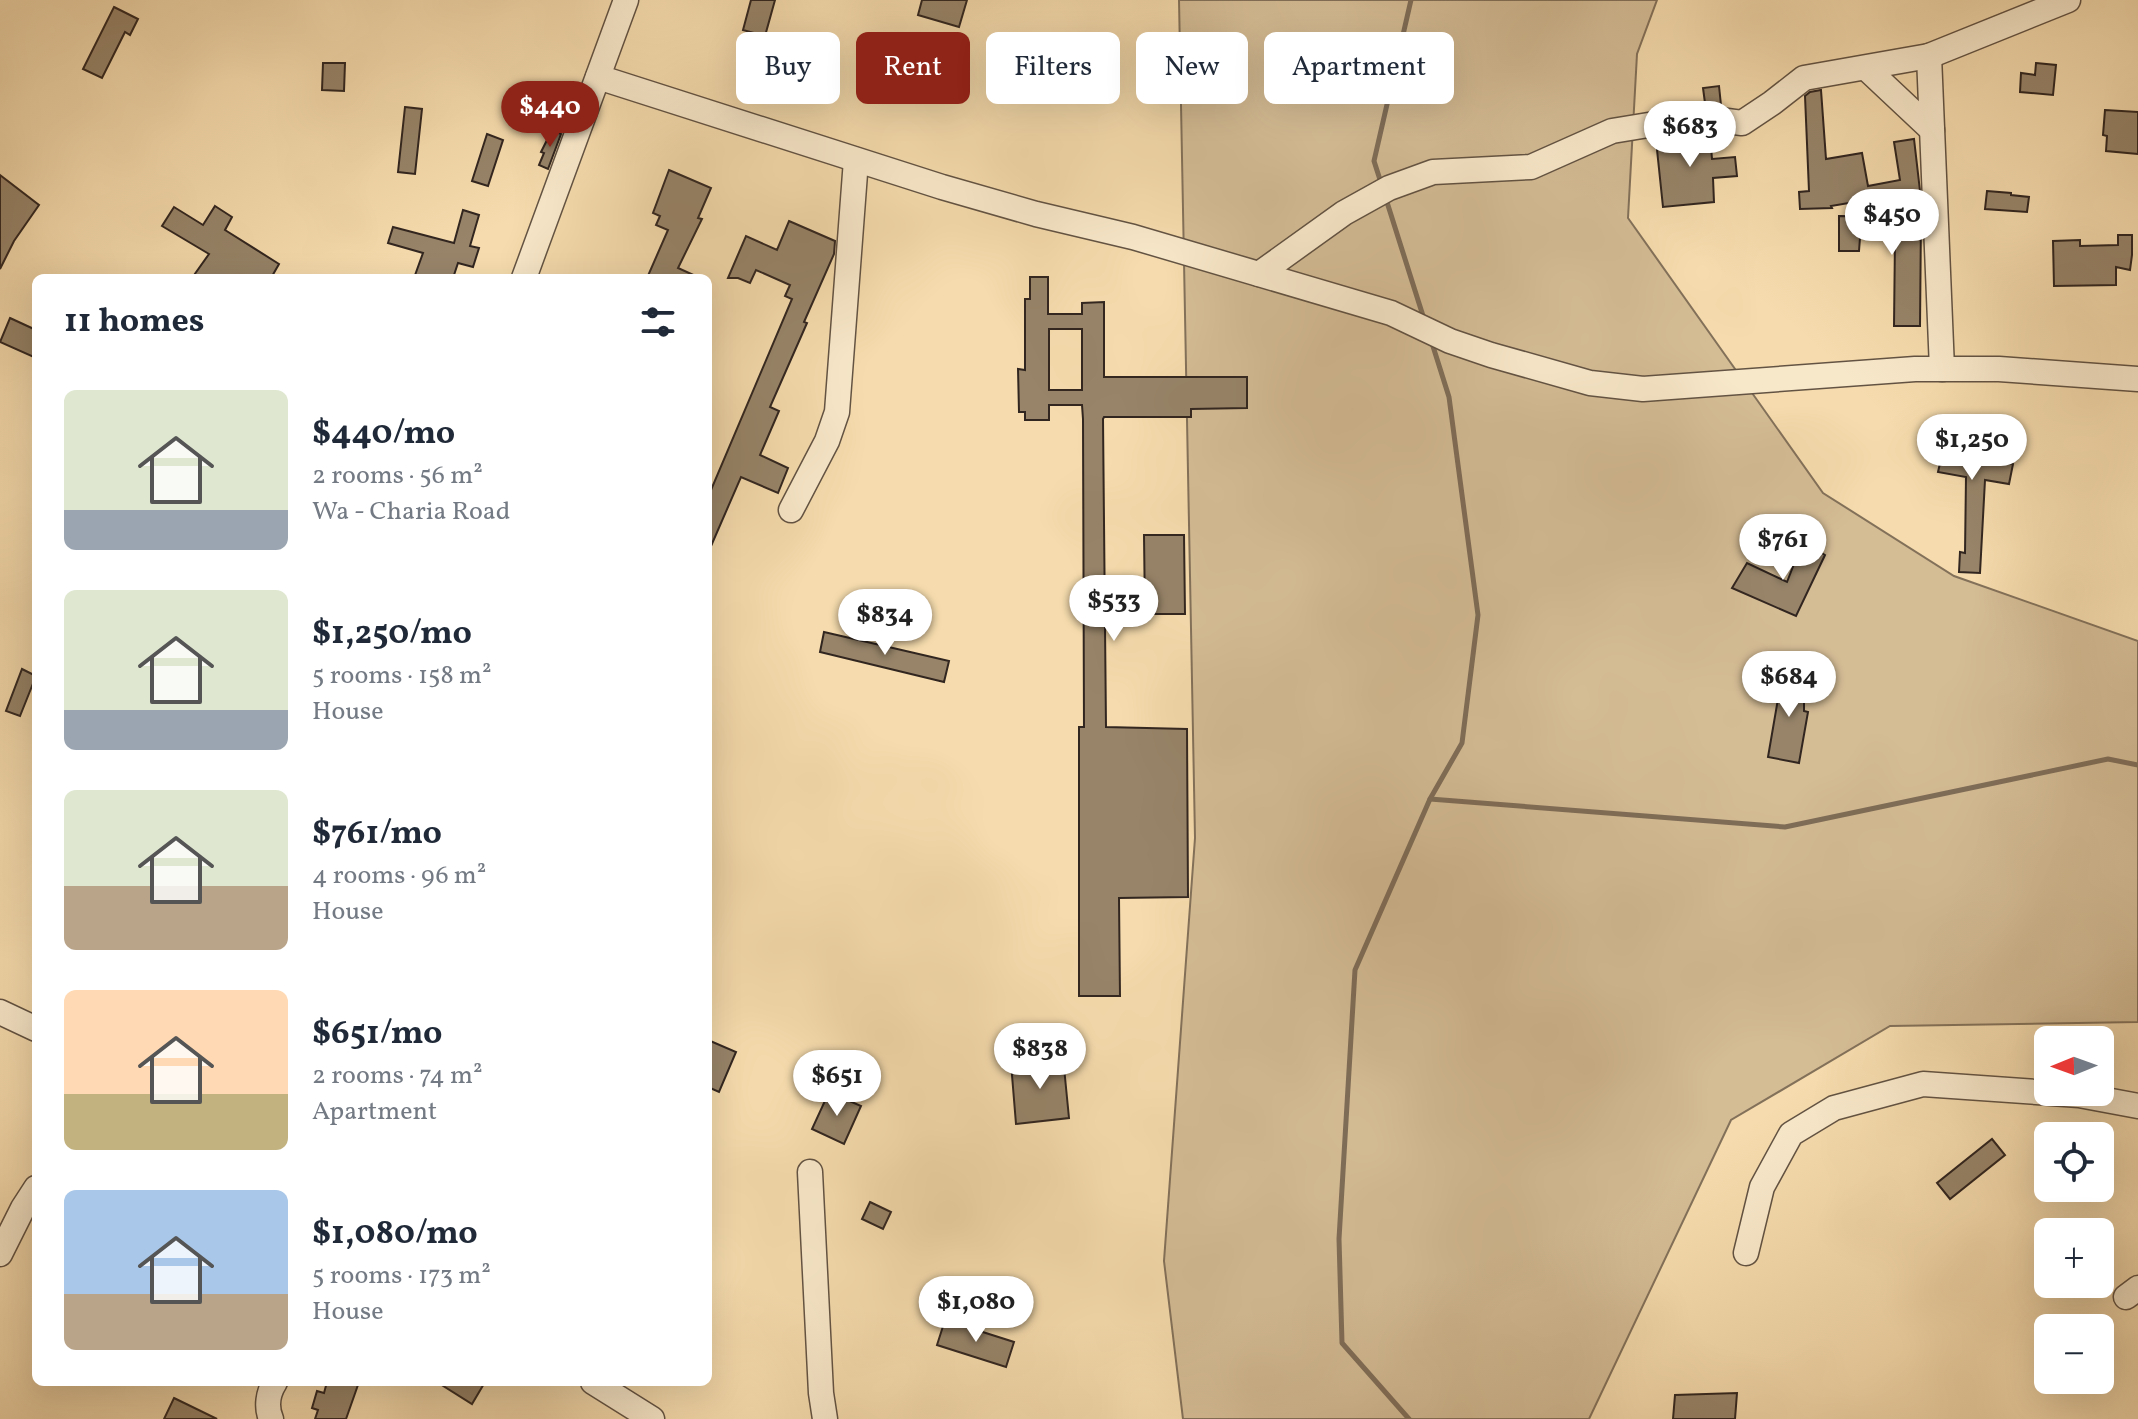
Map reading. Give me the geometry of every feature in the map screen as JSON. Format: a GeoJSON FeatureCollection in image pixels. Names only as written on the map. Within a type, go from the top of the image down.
{"type":"FeatureCollection","features":[{"type":"Feature","properties":{"kind":"street"},"geometry":{"type":"LineString","coordinates":[[525,274],[626,0]]}},
{"type":"Feature","properties":{"kind":"street"},"geometry":{"type":"LineString","coordinates":[[1259,274],[1344,213],[1389,188],[1418,177],[1433,172],[1531,167],[1612,131],[1697,117],[1742,123],[1804,78],[1929,56],[2068,0]]}},
{"type":"Feature","properties":{"kind":"street"},"geometry":{"type":"LineString","coordinates":[[1929,56],[1942,369]]}},
{"type":"Feature","properties":{"kind":"street"},"geometry":{"type":"LineString","coordinates":[[1866,68],[1932,130]]}},
{"type":"Feature","properties":{"kind":"street"},"geometry":{"type":"LineString","coordinates":[[598,77],[1036,214],[1133,237],[1391,313],[1450,341],[1590,383],[1643,389],[1915,369],[1999,369],[2138,379]]}},
{"type":"Feature","properties":{"kind":"street"},"geometry":{"type":"LineString","coordinates":[[791,510],[827,441],[837,412],[856,160]]}},
{"type":"Feature","properties":{"kind":"street"},"geometry":{"type":"LineString","coordinates":[[0,1012],[32,1027]]}},
{"type":"Feature","properties":{"kind":"street"},"geometry":{"type":"LineString","coordinates":[[1746,1253],[1762,1187],[1791,1134],[1834,1108],[1923,1084],[2079,1095],[2138,1106]]}},
{"type":"Feature","properties":{"kind":"street"},"geometry":{"type":"LineString","coordinates":[[810,1172],[821,1393],[825,1419]]}},
{"type":"Feature","properties":{"kind":"street"},"geometry":{"type":"LineString","coordinates":[[0,1254],[32,1194]]}},
{"type":"Feature","properties":{"kind":"street"},"geometry":{"type":"LineString","coordinates":[[267,1416],[272,1386]]}},
{"type":"Feature","properties":{"kind":"street"},"geometry":{"type":"LineString","coordinates":[[599,1386],[652,1419]]}},
{"type":"Feature","properties":{"kind":"shaded area"},"geometry":{"type":"Polygon","coordinates":[[[1179,0],[1657,0],[1637,54],[1628,218],[1823,493],[1954,576],[2138,641],[2138,1022],[1890,1026],[1731,1120],[1589,1419],[1183,1419],[1164,1261],[1195,838],[1181,104],[1248,104],[1248,32],[1180,32],[1179,0]]]}},
{"type":"Feature","properties":{"kind":"building"},"geometry":{"type":"Polygon","coordinates":[[[751,0],[775,0],[766,32],[743,30],[751,0]]]}},
{"type":"Feature","properties":{"kind":"building"},"geometry":{"type":"Polygon","coordinates":[[[922,0],[967,0],[959,27],[918,15],[922,0]]]}},
{"type":"Feature","properties":{"kind":"building"},"geometry":{"type":"Polygon","coordinates":[[[114,7],[138,19],[130,35],[125,32],[102,78],[83,69],[114,7]]]}},
{"type":"Feature","properties":{"kind":"building"},"geometry":{"type":"Polygon","coordinates":[[[323,63],[345,63],[344,91],[322,90],[323,63]]]}},
{"type":"Feature","properties":{"kind":"building"},"geometry":{"type":"Polygon","coordinates":[[[2036,63],[2056,65],[2053,95],[2020,92],[2021,73],[2035,75],[2036,63]]]}},
{"type":"Feature","properties":{"kind":"building"},"geometry":{"type":"Polygon","coordinates":[[[1719,86],[1721,105],[1705,103],[1703,88],[1719,86]]]}},
{"type":"Feature","properties":{"kind":"building"},"geometry":{"type":"Polygon","coordinates":[[[1821,90],[1826,159],[1862,153],[1868,186],[1900,180],[1894,142],[1914,139],[1920,191],[1832,208],[1800,209],[1799,192],[1809,191],[1805,96],[1821,90]]]}},
{"type":"Feature","properties":{"kind":"building"},"geometry":{"type":"Polygon","coordinates":[[[405,107],[422,109],[415,174],[398,172],[405,107]]]}},
{"type":"Feature","properties":{"kind":"building"},"geometry":{"type":"Polygon","coordinates":[[[2105,110],[2138,112],[2138,154],[2106,151],[2107,136],[2103,135],[2105,110]]]}},
{"type":"Feature","properties":{"kind":"building"},"geometry":{"type":"Polygon","coordinates":[[[552,130],[561,134],[548,169],[539,165],[544,153],[541,152],[552,130]]]}},
{"type":"Feature","properties":{"kind":"building"},"geometry":{"type":"Polygon","coordinates":[[[1699,132],[1710,134],[1712,159],[1735,157],[1737,176],[1713,178],[1714,202],[1663,207],[1656,140],[1699,132]]]}},
{"type":"Feature","properties":{"kind":"building"},"geometry":{"type":"Polygon","coordinates":[[[487,134],[503,140],[488,186],[472,181],[487,134]]]}},
{"type":"Feature","properties":{"kind":"building"},"geometry":{"type":"Polygon","coordinates":[[[669,170],[711,188],[698,218],[702,219],[678,268],[691,274],[649,274],[668,230],[656,225],[660,216],[653,213],[669,170]]]}},
{"type":"Feature","properties":{"kind":"building"},"geometry":{"type":"Polygon","coordinates":[[[0,175],[39,205],[14,241],[0,269],[0,175]]]}},
{"type":"Feature","properties":{"kind":"building"},"geometry":{"type":"Polygon","coordinates":[[[1987,191],[2029,197],[2027,212],[1985,209],[1987,191]]]}},
{"type":"Feature","properties":{"kind":"building"},"geometry":{"type":"Polygon","coordinates":[[[215,206],[232,217],[225,230],[279,264],[273,274],[195,274],[209,254],[162,226],[174,207],[203,225],[215,206]]]}},
{"type":"Feature","properties":{"kind":"building"},"geometry":{"type":"Polygon","coordinates":[[[463,210],[479,215],[470,246],[479,248],[473,267],[458,263],[454,274],[415,274],[423,253],[388,243],[393,227],[454,243],[463,210]]]}},
{"type":"Feature","properties":{"kind":"building"},"geometry":{"type":"Polygon","coordinates":[[[1839,216],[1921,217],[1920,326],[1894,326],[1895,238],[1860,238],[1859,251],[1839,251],[1839,216]]]}},
{"type":"Feature","properties":{"kind":"building"},"geometry":{"type":"Polygon","coordinates":[[[789,221],[835,241],[834,254],[804,322],[807,323],[770,407],[779,411],[760,455],[788,468],[778,493],[741,477],[712,544],[712,488],[792,299],[785,296],[790,285],[756,270],[750,283],[728,278],[746,236],[777,250],[789,221]]]}},
{"type":"Feature","properties":{"kind":"building"},"geometry":{"type":"Polygon","coordinates":[[[2118,235],[2132,235],[2132,255],[2130,270],[2116,267],[2116,285],[2054,286],[2053,241],[2080,240],[2080,246],[2118,245],[2118,235]]]}},
{"type":"Feature","properties":{"kind":"building"},"geometry":{"type":"Polygon","coordinates":[[[1030,277],[1048,277],[1048,314],[1082,314],[1082,303],[1104,302],[1104,377],[1247,377],[1247,408],[1191,409],[1191,417],[1103,419],[1106,727],[1187,729],[1188,897],[1119,898],[1120,996],[1079,996],[1079,727],[1084,727],[1083,419],[1082,405],[1049,405],[1049,420],[1025,420],[1025,412],[1019,412],[1018,369],[1025,370],[1025,299],[1030,299],[1030,277]],[[1049,329],[1049,390],[1082,390],[1082,329],[1049,329]]]}},
{"type":"Feature","properties":{"kind":"building"},"geometry":{"type":"Polygon","coordinates":[[[10,318],[32,328],[32,356],[0,342],[10,318]]]}},
{"type":"Feature","properties":{"kind":"building"},"geometry":{"type":"Polygon","coordinates":[[[1965,416],[1986,417],[1984,459],[2013,464],[2009,484],[1985,480],[1980,573],[1959,572],[1960,552],[1965,553],[1966,477],[1938,472],[1948,429],[1967,432],[1965,416]]]}},
{"type":"Feature","properties":{"kind":"building"},"geometry":{"type":"Polygon","coordinates":[[[1144,535],[1184,535],[1185,614],[1145,614],[1144,535]]]}},
{"type":"Feature","properties":{"kind":"building"},"geometry":{"type":"Polygon","coordinates":[[[1803,541],[1825,555],[1796,616],[1732,588],[1747,563],[1787,582],[1803,541]]]}},
{"type":"Feature","properties":{"kind":"building"},"geometry":{"type":"Polygon","coordinates":[[[824,632],[949,661],[944,682],[820,652],[824,632]]]}},
{"type":"Feature","properties":{"kind":"building"},"geometry":{"type":"Polygon","coordinates":[[[22,669],[32,674],[32,686],[20,716],[6,711],[22,669]]]}},
{"type":"Feature","properties":{"kind":"building"},"geometry":{"type":"Polygon","coordinates":[[[1778,674],[1804,674],[1804,711],[1808,712],[1799,763],[1768,757],[1778,699],[1778,674]]]}},
{"type":"Feature","properties":{"kind":"building"},"geometry":{"type":"Polygon","coordinates":[[[712,1042],[736,1052],[719,1092],[712,1089],[712,1042]]]}},
{"type":"Feature","properties":{"kind":"building"},"geometry":{"type":"Polygon","coordinates":[[[1063,1057],[1069,1118],[1016,1124],[1011,1063],[1063,1057]]]}},
{"type":"Feature","properties":{"kind":"building"},"geometry":{"type":"Polygon","coordinates":[[[829,1092],[861,1106],[844,1144],[812,1129],[829,1092]]]}},
{"type":"Feature","properties":{"kind":"building"},"geometry":{"type":"Polygon","coordinates":[[[1992,1139],[2005,1155],[1950,1199],[1937,1183],[1992,1139]]]}},
{"type":"Feature","properties":{"kind":"building"},"geometry":{"type":"Polygon","coordinates":[[[870,1202],[891,1212],[883,1229],[862,1219],[870,1202]]]}},
{"type":"Feature","properties":{"kind":"building"},"geometry":{"type":"Polygon","coordinates":[[[945,1320],[1014,1342],[1006,1367],[937,1345],[945,1320]]]}},
{"type":"Feature","properties":{"kind":"building"},"geometry":{"type":"Polygon","coordinates":[[[326,1386],[358,1386],[346,1419],[315,1419],[318,1410],[312,1408],[317,1391],[324,1393],[326,1386]]]}},
{"type":"Feature","properties":{"kind":"building"},"geometry":{"type":"Polygon","coordinates":[[[443,1386],[483,1386],[472,1404],[443,1386]]]}},
{"type":"Feature","properties":{"kind":"building"},"geometry":{"type":"Polygon","coordinates":[[[1737,1393],[1735,1419],[1673,1419],[1675,1395],[1737,1393]]]}},
{"type":"Feature","properties":{"kind":"building"},"geometry":{"type":"Polygon","coordinates":[[[174,1398],[217,1419],[164,1419],[174,1398]]]}},
{"type":"Feature","properties":{"kind":"waterway"},"geometry":{"type":"LineString","coordinates":[[1382,186],[1374,161],[1411,0]]}},
{"type":"Feature","properties":{"kind":"waterway"},"geometry":{"type":"LineString","coordinates":[[1386,199],[1424,319]]}},
{"type":"Feature","properties":{"kind":"waterway"},"geometry":{"type":"LineString","coordinates":[[1409,1419],[1342,1343],[1339,1239],[1355,970],[1430,799],[1462,743],[1478,615],[1449,397],[1431,340]]}},
{"type":"Feature","properties":{"kind":"waterway"},"geometry":{"type":"LineString","coordinates":[[1430,799],[1785,827],[2108,759],[2138,765]]}}]}
